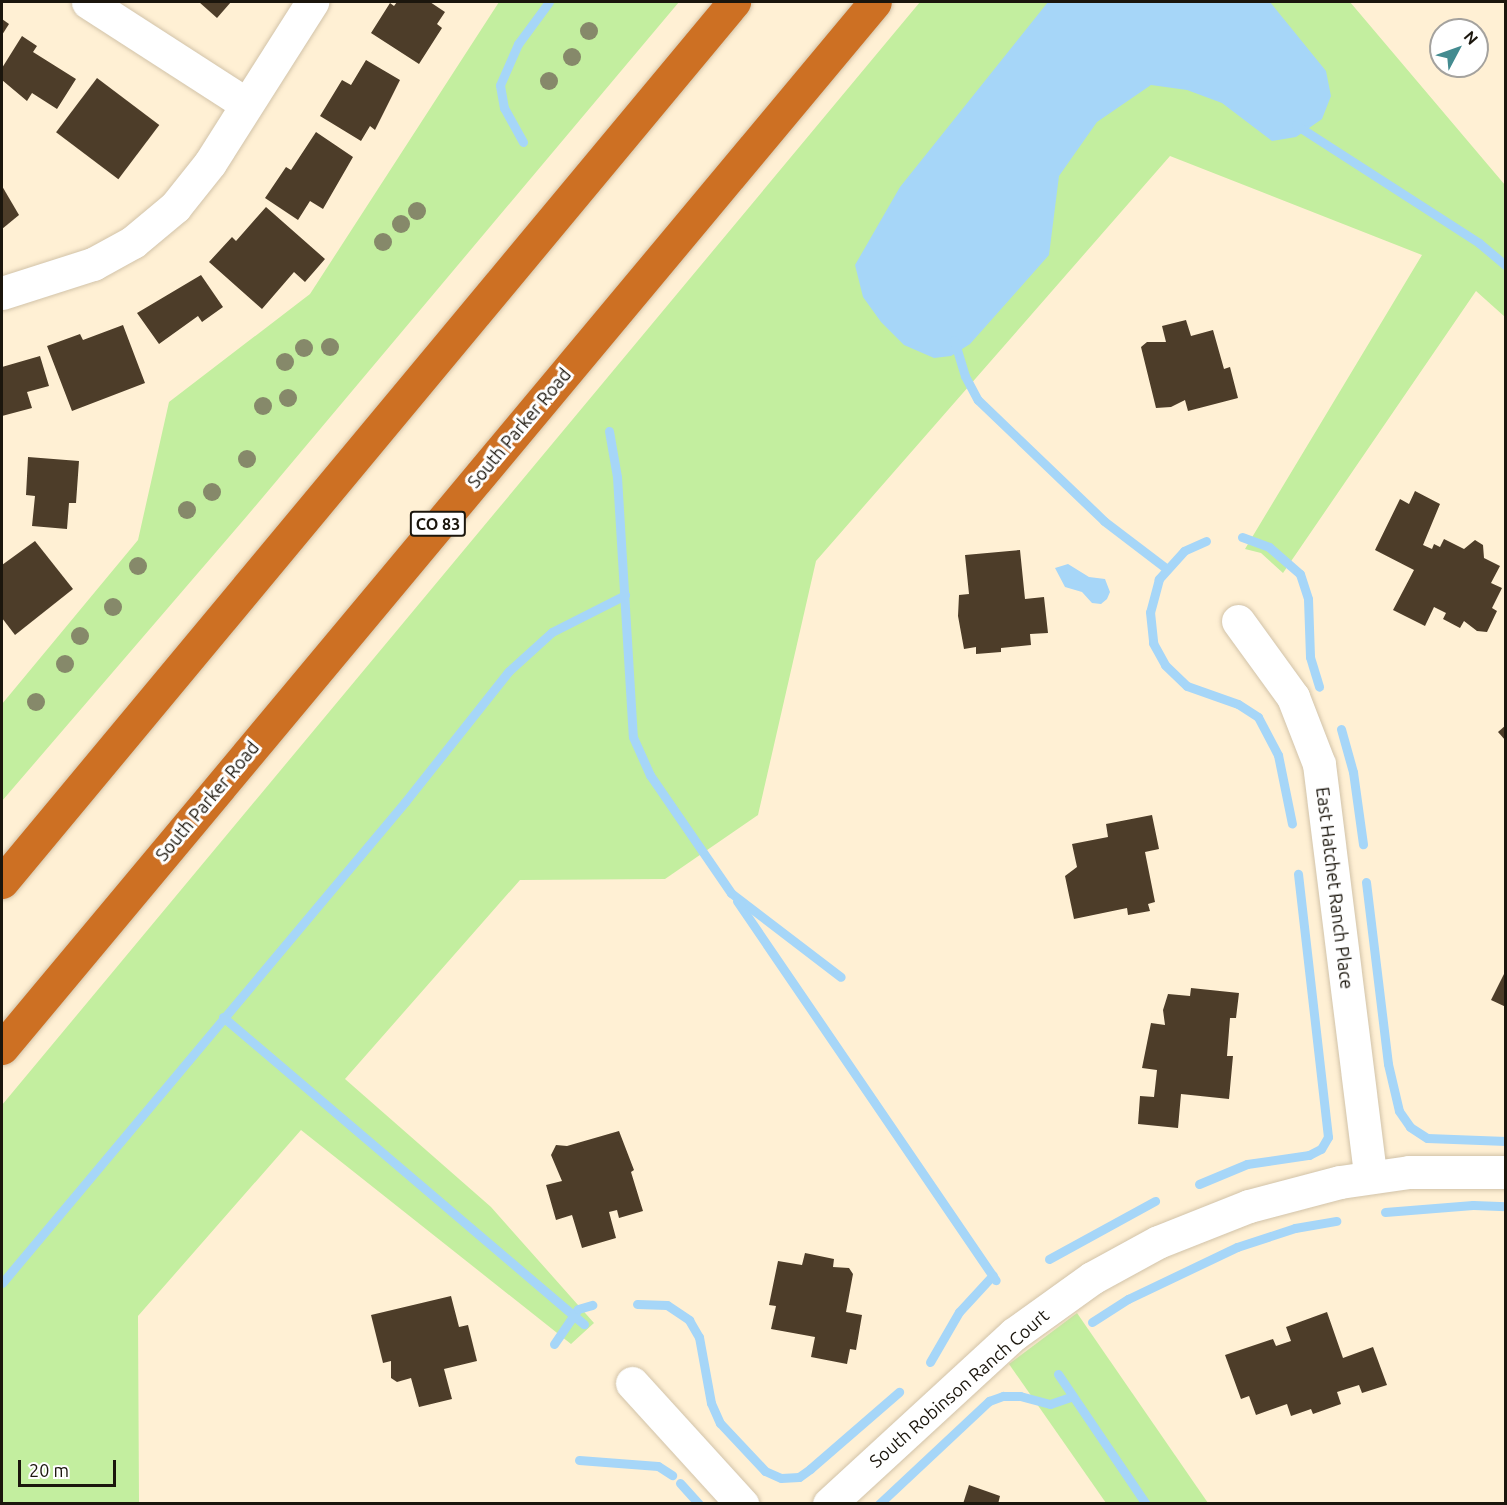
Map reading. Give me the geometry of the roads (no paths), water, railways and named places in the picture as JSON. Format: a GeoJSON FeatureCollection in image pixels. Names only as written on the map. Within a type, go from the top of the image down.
{"type":"FeatureCollection","features":[{"type":"Feature","properties":{"kind":"highway"},"geometry":{"type":"LineString","coordinates":[[2,882],[734,2]]}},
{"type":"Feature","properties":{"kind":"highway","name":"South Parker Road"},"geometry":{"type":"LineString","coordinates":[[2,1048],[874,2]]}},
{"type":"Feature","properties":{"kind":"street"},"geometry":{"type":"LineString","coordinates":[[87,2],[246,104]]}},
{"type":"Feature","properties":{"kind":"street"},"geometry":{"type":"LineString","coordinates":[[2,292],[84,268],[144,234],[194,185],[312,2]]}},
{"type":"Feature","properties":{"kind":"street","name":"East Hatchet Ranch Place"},"geometry":{"type":"LineString","coordinates":[[1238,621],[1293,697],[1319,764],[1370,1176]]}},
{"type":"Feature","properties":{"kind":"street","name":"South Robinson Ranch Court"},"geometry":{"type":"LineString","coordinates":[[829,1503],[1014,1334],[1092,1278],[1158,1242],[1219,1216],[1307,1188],[1370,1176],[1506,1172]]}},
{"type":"Feature","properties":{"kind":"street"},"geometry":{"type":"LineString","coordinates":[[632,1383],[742,1503]]}},
{"type":"Feature","properties":{"kind":"water"},"geometry":{"type":"Polygon","coordinates":[[[1048,2],[1270,2],[1326,71],[1331,96],[1322,119],[1296,137],[1272,141],[1222,103],[1187,90],[1151,85],[1097,122],[1059,176],[1049,255],[970,344],[951,356],[934,358],[904,345],[881,322],[863,297],[855,265],[900,187],[1048,2]]]}},
{"type":"Feature","properties":{"kind":"water"},"geometry":{"type":"Polygon","coordinates":[[[1068,564],[1089,577],[1105,579],[1110,592],[1107,599],[1101,604],[1092,603],[1082,592],[1065,587],[1055,568],[1068,564]]]}},
{"type":"Feature","properties":{"kind":"waterway"},"geometry":{"type":"LineString","coordinates":[[523,142],[504,108],[500,85],[518,44],[549,2]]}},
{"type":"Feature","properties":{"kind":"waterway"},"geometry":{"type":"LineString","coordinates":[[1296,125],[1479,243],[1506,266]]}},
{"type":"Feature","properties":{"kind":"waterway"},"geometry":{"type":"LineString","coordinates":[[954,340],[965,376],[978,400],[1104,521],[1167,569]]}},
{"type":"Feature","properties":{"kind":"waterway"},"geometry":{"type":"LineString","coordinates":[[609,431],[617,477],[633,737],[650,775],[731,893],[841,977]]}},
{"type":"Feature","properties":{"kind":"waterway"},"geometry":{"type":"LineString","coordinates":[[1242,537],[1269,547],[1300,574],[1308,599],[1310,657],[1319,687]]}},
{"type":"Feature","properties":{"kind":"waterway"},"geometry":{"type":"LineString","coordinates":[[1206,541],[1184,551],[1159,579],[1150,612],[1153,643],[1165,665],[1187,686],[1238,704],[1258,717],[1278,755],[1292,824]]}},
{"type":"Feature","properties":{"kind":"waterway"},"geometry":{"type":"LineString","coordinates":[[2,1283],[405,802],[509,671],[552,632],[625,595]]}},
{"type":"Feature","properties":{"kind":"waterway"},"geometry":{"type":"LineString","coordinates":[[1341,729],[1353,772],[1363,844]]}},
{"type":"Feature","properties":{"kind":"waterway"},"geometry":{"type":"LineString","coordinates":[[1199,1184],[1247,1164],[1309,1155],[1321,1149],[1328,1137],[1298,874]]}},
{"type":"Feature","properties":{"kind":"waterway"},"geometry":{"type":"LineString","coordinates":[[1366,882],[1388,1064],[1399,1111],[1410,1127],[1427,1138],[1506,1141]]}},
{"type":"Feature","properties":{"kind":"waterway"},"geometry":{"type":"LineString","coordinates":[[737,901],[996,1280]]}},
{"type":"Feature","properties":{"kind":"waterway"},"geometry":{"type":"LineString","coordinates":[[223,1017],[584,1324]]}},
{"type":"Feature","properties":{"kind":"waterway"},"geometry":{"type":"LineString","coordinates":[[1049,1259],[1155,1201]]}},
{"type":"Feature","properties":{"kind":"waterway"},"geometry":{"type":"LineString","coordinates":[[1385,1212],[1473,1205],[1506,1206]]}},
{"type":"Feature","properties":{"kind":"waterway"},"geometry":{"type":"LineString","coordinates":[[1092,1322],[1128,1299],[1237,1247],[1295,1228],[1336,1221]]}},
{"type":"Feature","properties":{"kind":"waterway"},"geometry":{"type":"LineString","coordinates":[[930,1362],[959,1312],[993,1275]]}},
{"type":"Feature","properties":{"kind":"waterway"},"geometry":{"type":"LineString","coordinates":[[637,1304],[667,1305],[689,1320],[699,1337],[711,1403],[720,1423],[765,1471],[781,1478],[799,1477],[810,1469],[899,1392]]}},
{"type":"Feature","properties":{"kind":"waterway"},"geometry":{"type":"LineString","coordinates":[[554,1344],[578,1309],[592,1305]]}},
{"type":"Feature","properties":{"kind":"waterway"},"geometry":{"type":"LineString","coordinates":[[1058,1374],[1146,1504]]}},
{"type":"Feature","properties":{"kind":"waterway"},"geometry":{"type":"LineString","coordinates":[[879,1504],[989,1401],[1003,1396],[1020,1396],[1050,1404],[1073,1396]]}},
{"type":"Feature","properties":{"kind":"waterway"},"geometry":{"type":"LineString","coordinates":[[579,1460],[658,1466],[672,1475]]}},
{"type":"Feature","properties":{"kind":"waterway"},"geometry":{"type":"LineString","coordinates":[[680,1483],[699,1504]]}}]}
